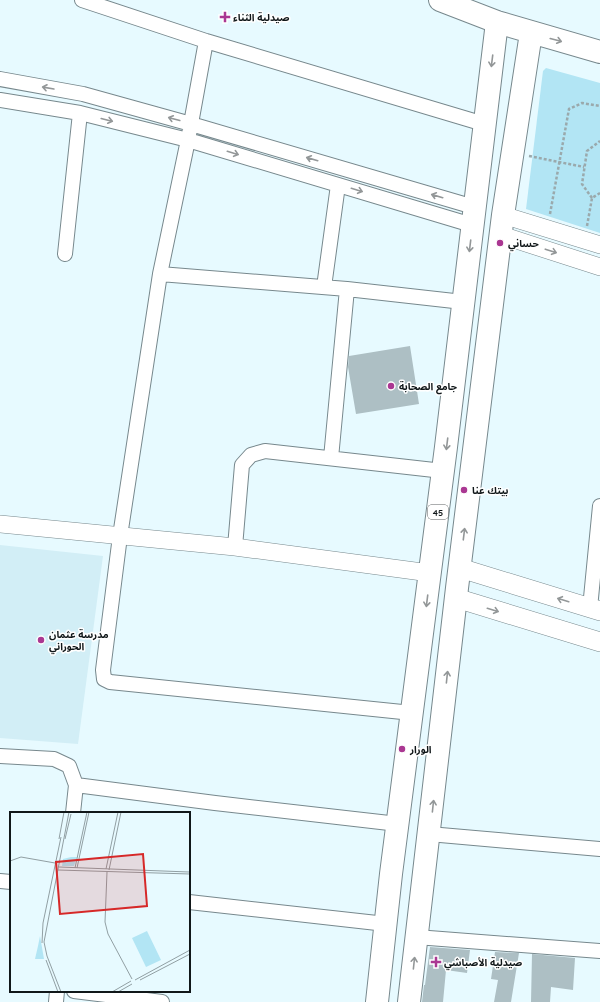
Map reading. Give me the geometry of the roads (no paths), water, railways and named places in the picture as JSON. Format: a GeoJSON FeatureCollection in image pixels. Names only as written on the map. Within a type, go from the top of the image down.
{"type":"FeatureCollection","features":[{"type":"Feature","properties":{"kind":"main road"},"geometry":{"type":"LineString","coordinates":[[440,0],[468,6],[497,22],[531,33],[597,48]]}},
{"type":"Feature","properties":{"kind":"main road","name":"45"},"geometry":{"type":"LineString","coordinates":[[378,994],[398,824],[450,419],[497,22]]}},
{"type":"Feature","properties":{"kind":"main road"},"geometry":{"type":"LineString","coordinates":[[378,994],[410,994],[456,598],[502,225],[531,33]]}},
{"type":"Feature","properties":{"kind":"main road"},"geometry":{"type":"LineString","coordinates":[[450,419],[478,420]]}},
{"type":"Feature","properties":{"kind":"main road"},"geometry":{"type":"LineString","coordinates":[[460,568],[595,609]]}},
{"type":"Feature","properties":{"kind":"main road"},"geometry":{"type":"LineString","coordinates":[[456,598],[600,642]]}},
{"type":"Feature","properties":{"kind":"main road"},"geometry":{"type":"LineString","coordinates":[[422,637],[452,638]]}},
{"type":"Feature","properties":{"kind":"street"},"geometry":{"type":"LineString","coordinates":[[82,0],[206,41],[484,124]]}},
{"type":"Feature","properties":{"kind":"street"},"geometry":{"type":"LineString","coordinates":[[206,41],[188,140],[160,274],[120,536],[103,670],[104,679],[110,682],[118,683],[412,713]]}},
{"type":"Feature","properties":{"kind":"street"},"geometry":{"type":"LineString","coordinates":[[0,79],[84,94],[191,124],[473,216]]}},
{"type":"Feature","properties":{"kind":"street"},"geometry":{"type":"LineString","coordinates":[[0,100],[80,113],[188,140],[338,184],[473,216]]}},
{"type":"Feature","properties":{"kind":"street"},"geometry":{"type":"LineString","coordinates":[[65,254],[80,113]]}},
{"type":"Feature","properties":{"kind":"street"},"geometry":{"type":"LineString","coordinates":[[324,288],[338,184]]}},
{"type":"Feature","properties":{"kind":"street"},"geometry":{"type":"LineString","coordinates":[[502,225],[547,229],[592,242]]}},
{"type":"Feature","properties":{"kind":"street"},"geometry":{"type":"LineString","coordinates":[[502,225],[600,267]]}},
{"type":"Feature","properties":{"kind":"street"},"geometry":{"type":"LineString","coordinates":[[160,274],[347,290],[463,302]]}},
{"type":"Feature","properties":{"kind":"street"},"geometry":{"type":"LineString","coordinates":[[331,458],[347,290]]}},
{"type":"Feature","properties":{"kind":"street"},"geometry":{"type":"LineString","coordinates":[[235,547],[242,466],[251,455],[265,451],[443,471]]}},
{"type":"Feature","properties":{"kind":"street"},"geometry":{"type":"LineString","coordinates":[[595,609],[600,506]]}},
{"type":"Feature","properties":{"kind":"street"},"geometry":{"type":"LineString","coordinates":[[0,524],[235,547],[430,573]]}},
{"type":"Feature","properties":{"kind":"street"},"geometry":{"type":"LineString","coordinates":[[0,756],[54,759],[69,766],[76,785],[73,812]]}},
{"type":"Feature","properties":{"kind":"street"},"geometry":{"type":"LineString","coordinates":[[76,785],[398,824]]}},
{"type":"Feature","properties":{"kind":"street"},"geometry":{"type":"LineString","coordinates":[[429,834],[600,849]]}},
{"type":"Feature","properties":{"kind":"street"},"geometry":{"type":"LineString","coordinates":[[0,881],[10,882]]}},
{"type":"Feature","properties":{"kind":"street"},"geometry":{"type":"LineString","coordinates":[[190,902],[386,924]]}},
{"type":"Feature","properties":{"kind":"street"},"geometry":{"type":"LineString","coordinates":[[416,937],[600,951]]}},
{"type":"Feature","properties":{"kind":"street"},"geometry":{"type":"LineString","coordinates":[[56,1002],[57,992]]}},
{"type":"Feature","properties":{"kind":"street"},"geometry":{"type":"LineString","coordinates":[[82,992],[162,1002]]}},
{"type":"Feature","properties":{"kind":"place","name":"صيدلية الثناء"},"geometry":{"type":"Point","coordinates":[225,17]}},
{"type":"Feature","properties":{"kind":"place","name":"حساني"},"geometry":{"type":"Point","coordinates":[500,243]}},
{"type":"Feature","properties":{"kind":"place","name":"جامع الصحابة"},"geometry":{"type":"Point","coordinates":[391,386]}},
{"type":"Feature","properties":{"kind":"place","name":"بيتك عنا"},"geometry":{"type":"Point","coordinates":[464,490]}},
{"type":"Feature","properties":{"kind":"place","name":"مدرسة عثمان الحوراني"},"geometry":{"type":"Point","coordinates":[41,640]}},
{"type":"Feature","properties":{"kind":"place","name":"الورار"},"geometry":{"type":"Point","coordinates":[402,749]}},
{"type":"Feature","properties":{"kind":"place","name":"صيدلية الأصباشي"},"geometry":{"type":"Point","coordinates":[436,962]}}]}
